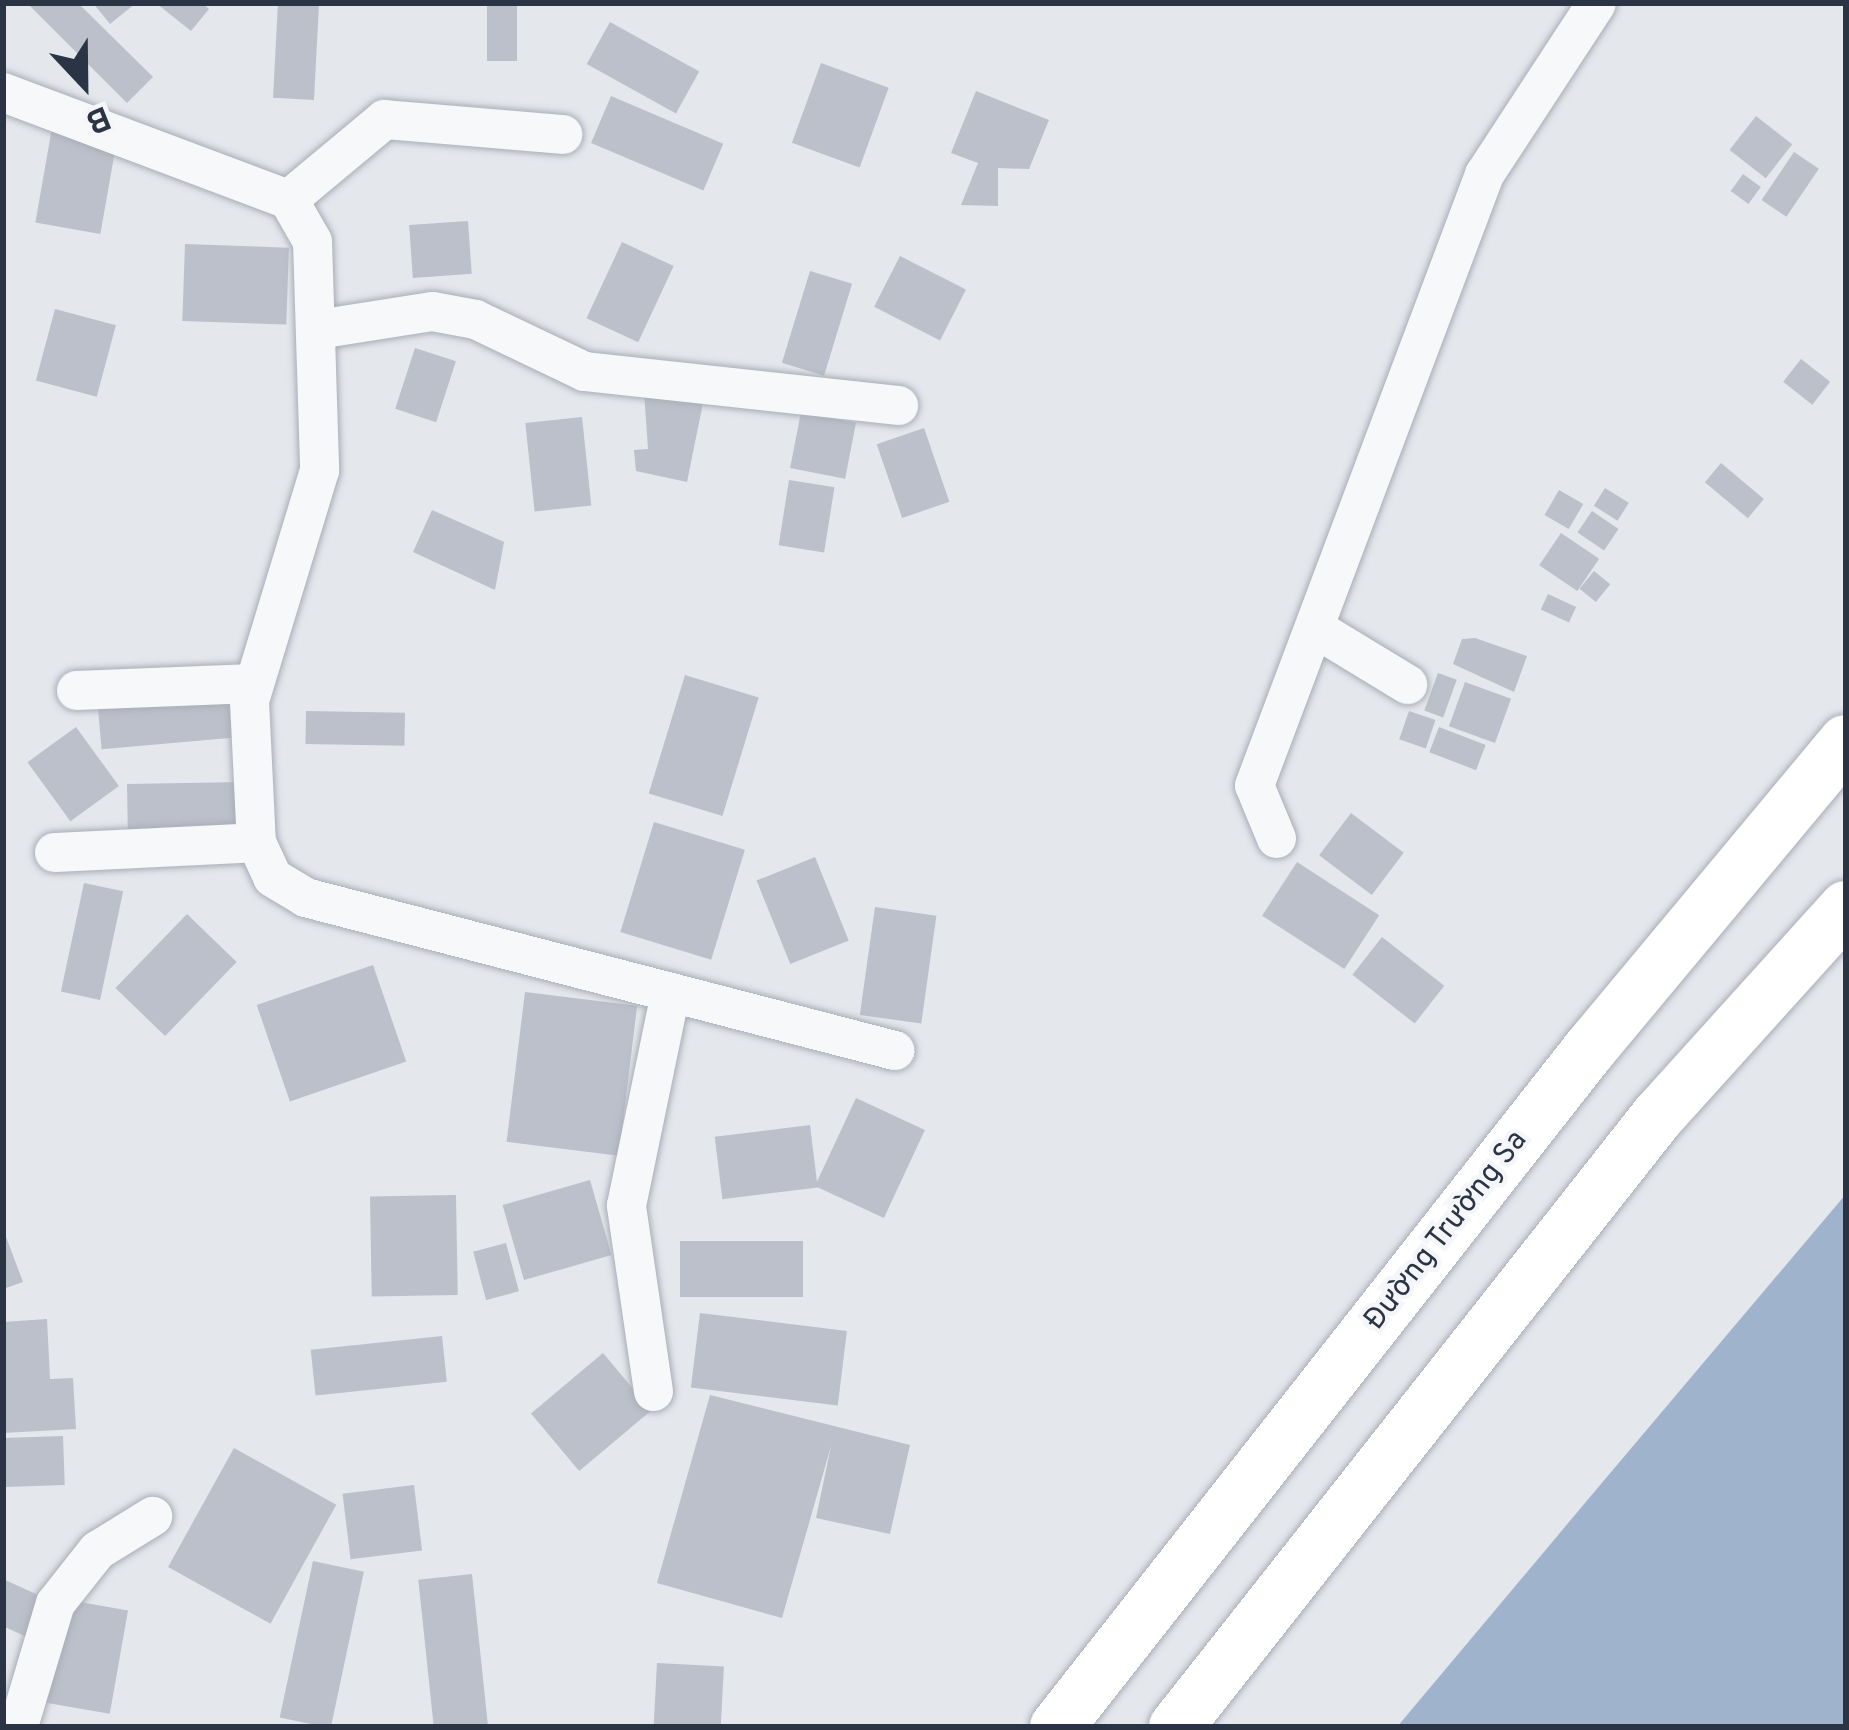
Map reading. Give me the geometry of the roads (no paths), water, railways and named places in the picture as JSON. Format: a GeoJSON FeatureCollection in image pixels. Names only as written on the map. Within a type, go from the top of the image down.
{"type":"FeatureCollection","features":[{"type":"Feature","properties":{"kind":"main road","name":"Đường Trường Sa"},"geometry":{"type":"LineString","coordinates":[[1057,1727],[1588,1050],[1846,742]]}},
{"type":"Feature","properties":{"kind":"main road"},"geometry":{"type":"LineString","coordinates":[[1176,1727],[1657,1118],[1846,908]]}},
{"type":"Feature","properties":{"kind":"street"},"geometry":{"type":"LineString","coordinates":[[1276,838],[1254,785],[1484,174],[1596,3]]}},
{"type":"Feature","properties":{"kind":"street"},"geometry":{"type":"LineString","coordinates":[[3,92],[288,199],[311,241],[319,470],[252,683],[256,842],[272,877],[305,897],[669,998],[894,1050]]}},
{"type":"Feature","properties":{"kind":"street"},"geometry":{"type":"LineString","coordinates":[[288,199],[384,119],[562,134]]}},
{"type":"Feature","properties":{"kind":"street"},"geometry":{"type":"LineString","coordinates":[[317,329],[432,311],[476,319],[584,371],[898,405]]}},
{"type":"Feature","properties":{"kind":"street"},"geometry":{"type":"LineString","coordinates":[[1315,628],[1407,684]]}},
{"type":"Feature","properties":{"kind":"street"},"geometry":{"type":"LineString","coordinates":[[76,690],[252,683]]}},
{"type":"Feature","properties":{"kind":"street"},"geometry":{"type":"LineString","coordinates":[[54,852],[256,842]]}},
{"type":"Feature","properties":{"kind":"street"},"geometry":{"type":"LineString","coordinates":[[653,1391],[626,1205],[669,998]]}},
{"type":"Feature","properties":{"kind":"street"},"geometry":{"type":"LineString","coordinates":[[17,1726],[55,1603],[97,1550],[152,1516]]}},
{"type":"Feature","properties":{"kind":"street"},"geometry":{"type":"LineString","coordinates":[[3,1724],[28,1727]]}},
{"type":"Feature","properties":{"kind":"water"},"geometry":{"type":"Polygon","coordinates":[[[1846,1194],[1846,1727],[1397,1727],[1590,1497],[1846,1194]]]}}]}
